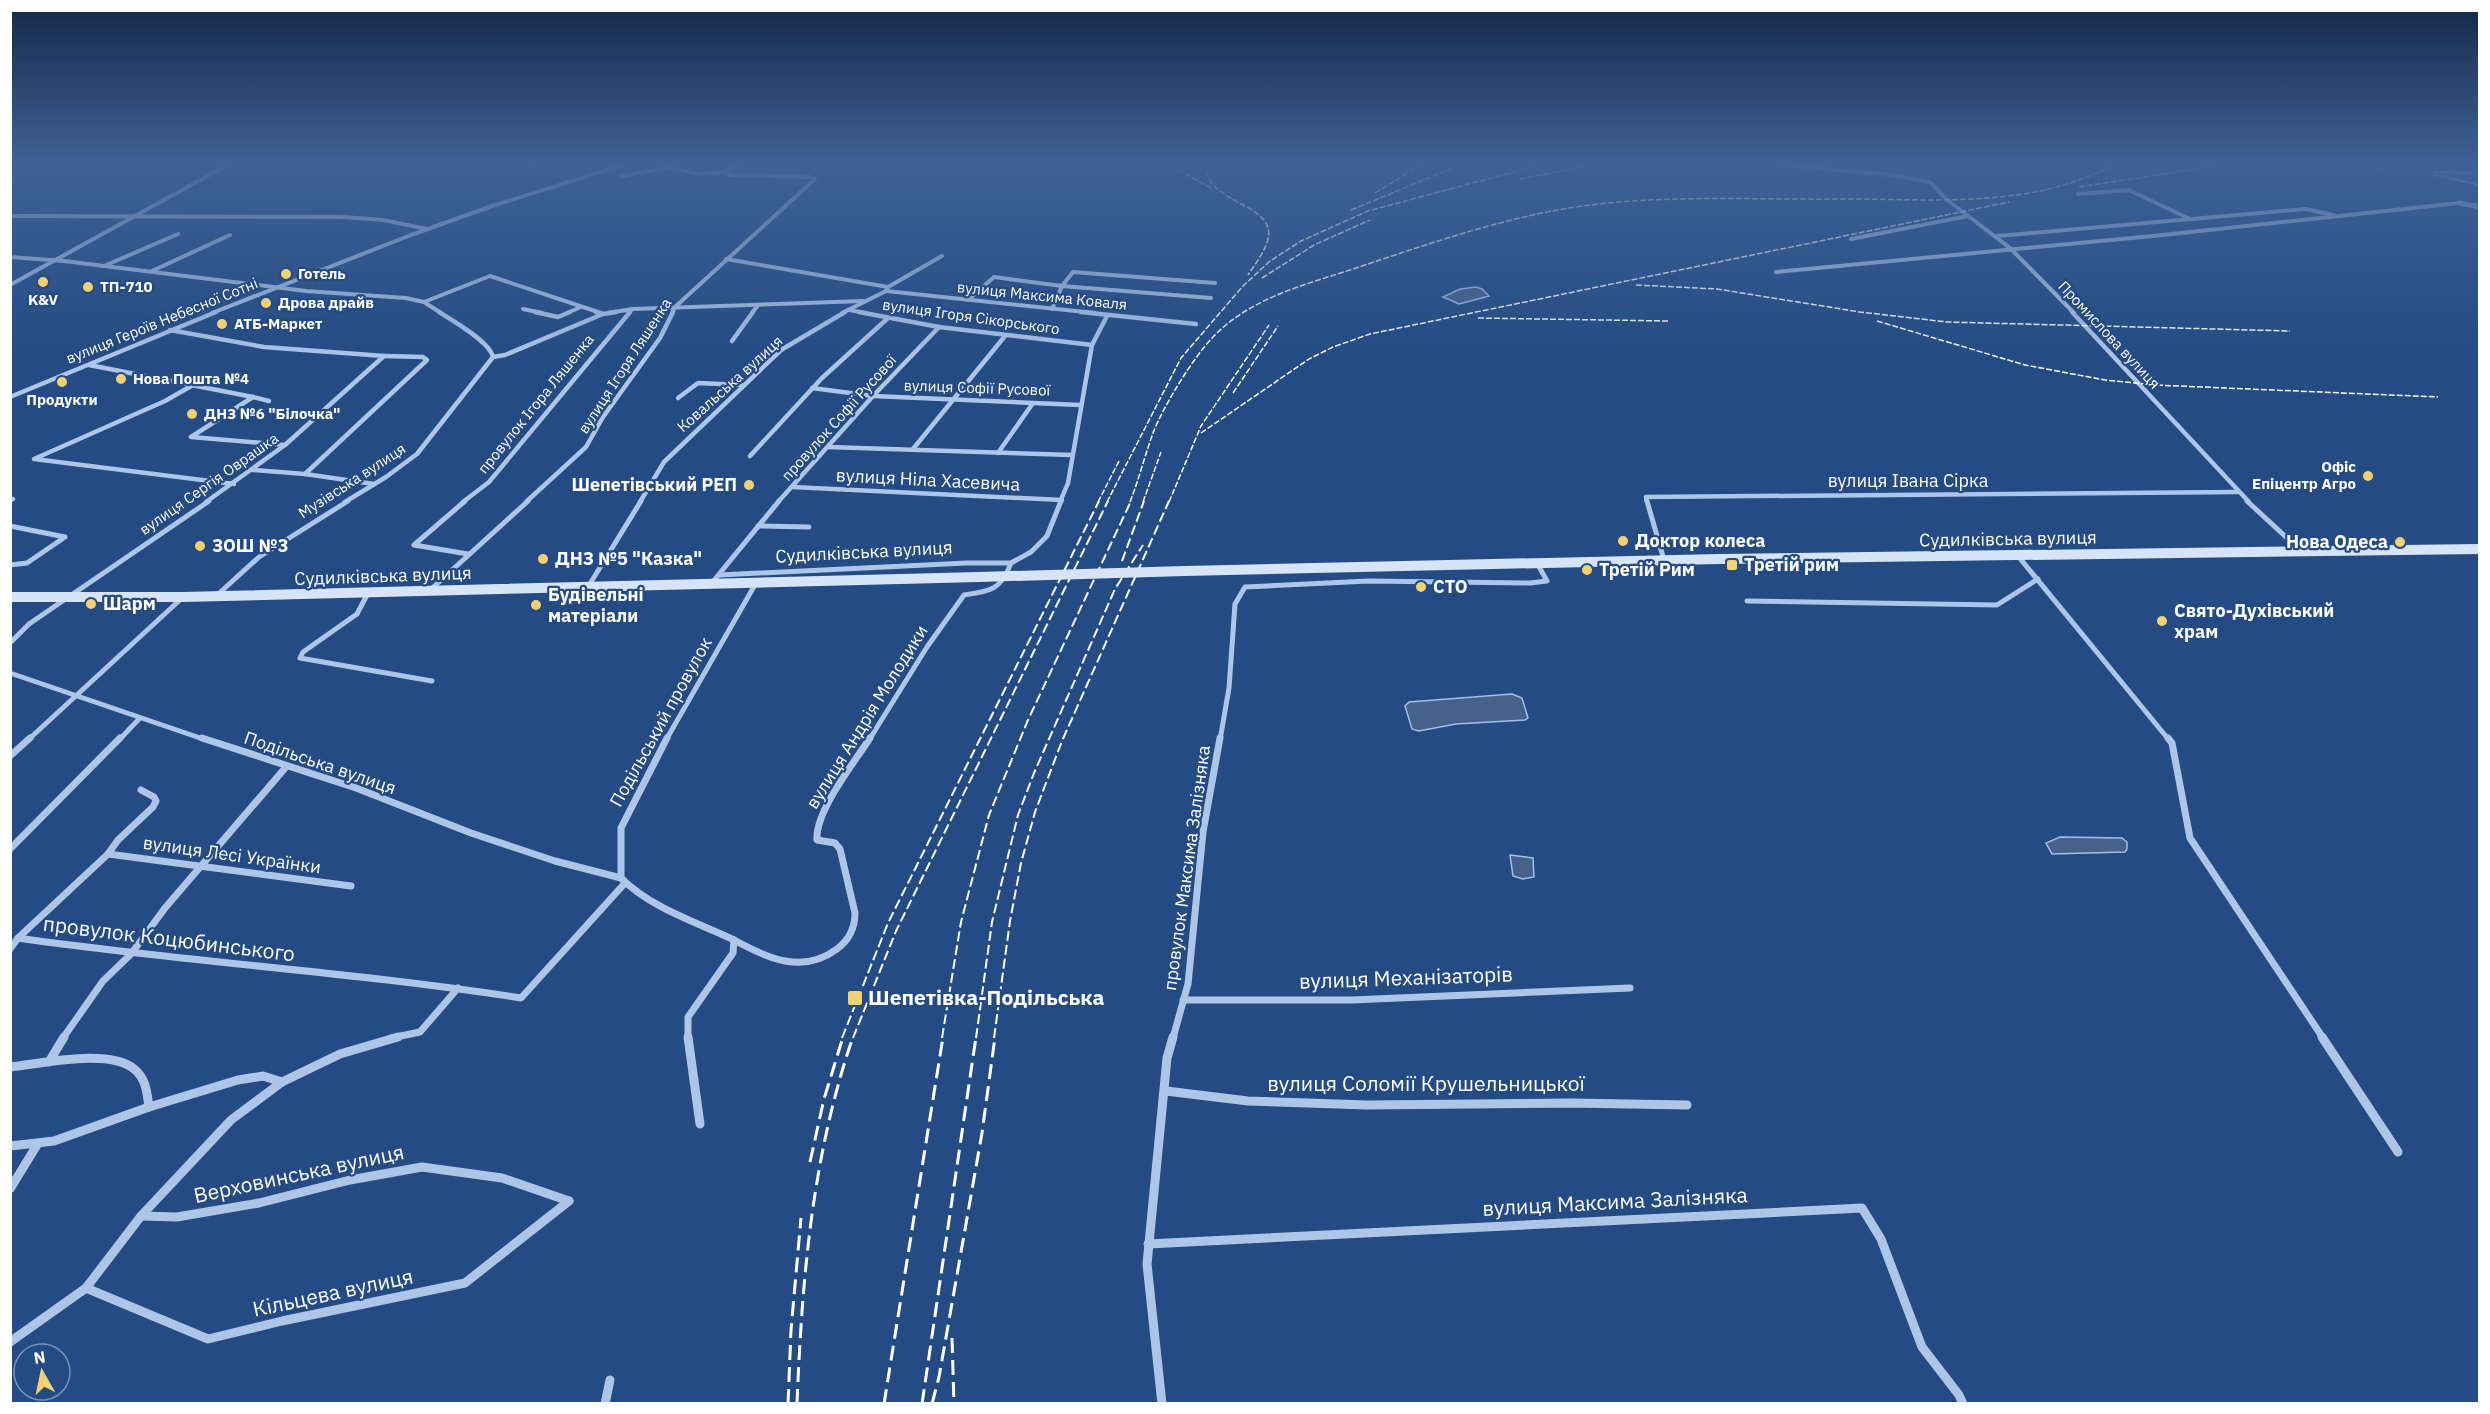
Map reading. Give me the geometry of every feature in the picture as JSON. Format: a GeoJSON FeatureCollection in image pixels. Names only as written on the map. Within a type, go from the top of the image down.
{"type":"FeatureCollection","features":[{"type":"Feature","properties":{"kind":"main road","name":"Судилківська вулиця"},"geometry":{"type":"LineString","coordinates":[[10,597],[216,597],[1537,562],[2480,549]]}},
{"type":"Feature","properties":{"kind":"street"},"geometry":{"type":"LineString","coordinates":[[10,285],[112,229]]}},
{"type":"Feature","properties":{"kind":"street","name":"вулиця Героїв Небесної Сотні"},"geometry":{"type":"LineString","coordinates":[[10,397],[170,330],[428,229]]}},
{"type":"Feature","properties":{"kind":"street","name":"вулиця Ігоря Ляшенка"},"geometry":{"type":"LineString","coordinates":[[429,591],[586,447],[603,417],[660,338],[675,307],[759,229]]}},
{"type":"Feature","properties":{"kind":"street"},"geometry":{"type":"LineString","coordinates":[[1851,239],[1902,229]]}},
{"type":"Feature","properties":{"kind":"street","name":"Промислова вулиця"},"geometry":{"type":"LineString","coordinates":[[1986,229],[2010,248],[2085,325],[2238,492],[2301,551]]}},
{"type":"Feature","properties":{"kind":"street"},"geometry":{"type":"LineString","coordinates":[[1997,237],[2083,229]]}},
{"type":"Feature","properties":{"kind":"street"},"geometry":{"type":"LineString","coordinates":[[1776,272],[2222,229]]}},
{"type":"Feature","properties":{"kind":"street"},"geometry":{"type":"LineString","coordinates":[[104,266],[178,234]]}},
{"type":"Feature","properties":{"kind":"street"},"geometry":{"type":"LineString","coordinates":[[151,272],[230,235]]}},
{"type":"Feature","properties":{"kind":"street","name":"Ковальська вулиця"},"geometry":{"type":"LineString","coordinates":[[588,588],[664,462],[742,385],[782,350],[848,309],[867,301],[942,256]]}},
{"type":"Feature","properties":{"kind":"street"},"geometry":{"type":"LineString","coordinates":[[10,257],[56,260],[277,287],[406,298],[424,302],[470,332],[492,352],[493,357],[505,355],[603,314]]}},
{"type":"Feature","properties":{"kind":"street","name":"вулиця Максима Коваля"},"geometry":{"type":"LineString","coordinates":[[726,259],[887,289],[1107,316],[1196,324]]}},
{"type":"Feature","properties":{"kind":"street"},"geometry":{"type":"LineString","coordinates":[[1052,309],[1062,286],[1073,272],[1215,284]]}},
{"type":"Feature","properties":{"kind":"street","name":"вулиця Ігоря Сікорського"},"geometry":{"type":"LineString","coordinates":[[424,302],[490,276],[603,314],[633,309],[867,301]]}},
{"type":"Feature","properties":{"kind":"street"},"geometry":{"type":"LineString","coordinates":[[968,300],[994,277],[1062,286],[1210,298]]}},
{"type":"Feature","properties":{"kind":"street"},"geometry":{"type":"LineString","coordinates":[[732,341],[758,305]]}},
{"type":"Feature","properties":{"kind":"street"},"geometry":{"type":"LineString","coordinates":[[523,309],[558,317],[580,308]]}},
{"type":"Feature","properties":{"kind":"street","name":"провулок Ігора Ляшенка"},"geometry":{"type":"LineString","coordinates":[[468,554],[414,545],[454,509],[489,482],[603,342],[633,309]]}},
{"type":"Feature","properties":{"kind":"street","name":"вулиця Ігоря Сікорського"},"geometry":{"type":"LineString","coordinates":[[848,309],[939,327],[1092,345]]}},
{"type":"Feature","properties":{"kind":"street"},"geometry":{"type":"LineString","coordinates":[[1011,563],[1031,552],[1047,536],[1062,500],[1068,483],[1092,345],[1107,316]]}},
{"type":"Feature","properties":{"kind":"street"},"geometry":{"type":"LineString","coordinates":[[750,456],[812,388],[888,318]]}},
{"type":"Feature","properties":{"kind":"street","name":"провулок Софії Русової"},"geometry":{"type":"LineString","coordinates":[[711,584],[792,487],[873,396],[939,327]]}},
{"type":"Feature","properties":{"kind":"street"},"geometry":{"type":"LineString","coordinates":[[170,330],[264,347],[423,357],[427,360],[305,474]]}},
{"type":"Feature","properties":{"kind":"street"},"geometry":{"type":"LineString","coordinates":[[913,449],[1005,336]]}},
{"type":"Feature","properties":{"kind":"street","name":"вулиця Сергія Оврашка"},"geometry":{"type":"LineString","coordinates":[[10,643],[29,624],[66,597],[253,470],[285,445],[384,356]]}},
{"type":"Feature","properties":{"kind":"street","name":"Музівська вулиця"},"geometry":{"type":"LineString","coordinates":[[216,597],[254,559],[375,484],[426,445],[493,357]]}},
{"type":"Feature","properties":{"kind":"street"},"geometry":{"type":"LineString","coordinates":[[87,364],[269,401]]}},
{"type":"Feature","properties":{"kind":"street"},"geometry":{"type":"LineString","coordinates":[[678,398],[698,383],[742,385]]}},
{"type":"Feature","properties":{"kind":"street"},"geometry":{"type":"LineString","coordinates":[[193,385],[165,401],[34,459],[234,484]]}},
{"type":"Feature","properties":{"kind":"street","name":"вулиця Софії Русової"},"geometry":{"type":"LineString","coordinates":[[812,388],[873,396],[1080,405]]}},
{"type":"Feature","properties":{"kind":"street"},"geometry":{"type":"LineString","coordinates":[[253,398],[191,437],[285,445]]}},
{"type":"Feature","properties":{"kind":"street"},"geometry":{"type":"LineString","coordinates":[[998,453],[1033,403]]}},
{"type":"Feature","properties":{"kind":"street"},"geometry":{"type":"LineString","coordinates":[[828,447],[1072,454]]}},
{"type":"Feature","properties":{"kind":"street"},"geometry":{"type":"LineString","coordinates":[[253,470],[305,474],[375,484]]}},
{"type":"Feature","properties":{"kind":"street","name":"вулиця Ніла Хасевича"},"geometry":{"type":"LineString","coordinates":[[792,487],[1062,500]]}},
{"type":"Feature","properties":{"kind":"street","name":"вулиця Івана Сірка"},"geometry":{"type":"LineString","coordinates":[[1664,561],[1646,497],[2238,492]]}},
{"type":"Feature","properties":{"kind":"street"},"geometry":{"type":"LineString","coordinates":[[10,526],[65,537],[27,562],[10,565]]}},
{"type":"Feature","properties":{"kind":"street"},"geometry":{"type":"LineString","coordinates":[[758,526],[809,527]]}},
{"type":"Feature","properties":{"kind":"street"},"geometry":{"type":"LineString","coordinates":[[2018,556],[2172,743],[2190,838],[2398,1152]]}},
{"type":"Feature","properties":{"kind":"street","name":"Судилківська вулиця"},"geometry":{"type":"LineString","coordinates":[[719,575],[966,562],[1011,563]]}},
{"type":"Feature","properties":{"kind":"street","name":"провулок Максима Залізняка"},"geometry":{"type":"LineString","coordinates":[[1162,1404],[1147,1264],[1148,1244],[1166,1091],[1167,1058],[1188,984],[1203,832],[1228,688],[1236,604],[1245,587],[1369,581],[1530,583],[1547,581],[1537,562]]}},
{"type":"Feature","properties":{"kind":"street","name":"вулиця Андрія Молодики"},"geometry":{"type":"LineString","coordinates":[[734,940],[768,956],[795,964],[821,960],[848,938],[855,922],[855,913],[840,849],[836,843],[817,840],[816,828],[828,804],[927,647],[964,595],[994,591],[1004,581],[1011,563]]}},
{"type":"Feature","properties":{"kind":"street"},"geometry":{"type":"LineString","coordinates":[[1747,601],[1998,605],[2038,579]]}},
{"type":"Feature","properties":{"kind":"street","name":"Подільський провулок"},"geometry":{"type":"LineString","coordinates":[[623,881],[621,828],[675,723],[756,584]]}},
{"type":"Feature","properties":{"kind":"street"},"geometry":{"type":"LineString","coordinates":[[368,593],[357,614],[303,652],[300,658],[432,681]]}},
{"type":"Feature","properties":{"kind":"street"},"geometry":{"type":"LineString","coordinates":[[10,756],[182,597]]}},
{"type":"Feature","properties":{"kind":"street","name":"Подільська вулиця"},"geometry":{"type":"LineString","coordinates":[[10,673],[286,767],[356,788],[524,850],[623,881]]}},
{"type":"Feature","properties":{"kind":"street"},"geometry":{"type":"LineString","coordinates":[[10,849],[140,718]]}},
{"type":"Feature","properties":{"kind":"street"},"geometry":{"type":"LineString","coordinates":[[49,1062],[103,981],[131,954],[165,908],[286,767]]}},
{"type":"Feature","properties":{"kind":"street","name":"провулок Коцюбинського"},"geometry":{"type":"LineString","coordinates":[[18,938],[108,854],[118,840],[155,803],[154,797],[141,790]]}},
{"type":"Feature","properties":{"kind":"street","name":"вулиця Лесі Українки"},"geometry":{"type":"LineString","coordinates":[[108,854],[351,886]]}},
{"type":"Feature","properties":{"kind":"street"},"geometry":{"type":"LineString","coordinates":[[623,881],[655,901],[734,940],[733,953],[728,962],[688,1017],[688,1050],[700,1124]]}},
{"type":"Feature","properties":{"kind":"street","name":"провулок Коцюбинського"},"geometry":{"type":"LineString","coordinates":[[18,938],[131,954],[458,988],[521,998],[623,881]]}},
{"type":"Feature","properties":{"kind":"street"},"geometry":{"type":"LineString","coordinates":[[10,949],[18,938]]}},
{"type":"Feature","properties":{"kind":"street"},"geometry":{"type":"LineString","coordinates":[[10,1342],[86,1288],[141,1216],[231,1120],[282,1082],[356,1047],[420,1032],[458,988]]}},
{"type":"Feature","properties":{"kind":"street","name":"вулиця Механізаторів"},"geometry":{"type":"LineString","coordinates":[[1183,1000],[1352,1000],[1630,988]]}},
{"type":"Feature","properties":{"kind":"street"},"geometry":{"type":"LineString","coordinates":[[10,1067],[98,1058],[124,1061],[133,1067],[147,1085],[149,1107]]}},
{"type":"Feature","properties":{"kind":"street"},"geometry":{"type":"LineString","coordinates":[[10,1146],[37,1145],[69,1136],[149,1107],[251,1077],[263,1076],[282,1082]]}},
{"type":"Feature","properties":{"kind":"street","name":"вулиця Соломії Крушельницької"},"geometry":{"type":"LineString","coordinates":[[1166,1091],[1248,1101],[1367,1105],[1572,1103],[1687,1105]]}},
{"type":"Feature","properties":{"kind":"street"},"geometry":{"type":"LineString","coordinates":[[10,1190],[37,1145]]}},
{"type":"Feature","properties":{"kind":"street","name":"Верховинська вулиця"},"geometry":{"type":"LineString","coordinates":[[141,1216],[177,1217],[259,1203],[350,1180],[422,1167],[502,1178],[569,1201]]}},
{"type":"Feature","properties":{"kind":"street","name":"Кільцева вулиця"},"geometry":{"type":"LineString","coordinates":[[86,1288],[208,1339],[282,1321],[465,1283],[569,1201]]}},
{"type":"Feature","properties":{"kind":"street","name":"вулиця Максима Залізняка"},"geometry":{"type":"LineString","coordinates":[[1148,1244],[1862,1208],[1881,1239],[1922,1347],[1959,1395],[1963,1404]]}},
{"type":"Feature","properties":{"kind":"street"},"geometry":{"type":"LineString","coordinates":[[605,1404],[610,1380]]}},
{"type":"Feature","properties":{"kind":"water"},"geometry":{"type":"Polygon","coordinates":[[[1476,287],[1489,296],[1459,304],[1443,297],[1460,289],[1476,287]]]}},
{"type":"Feature","properties":{"kind":"water"},"geometry":{"type":"Polygon","coordinates":[[[1512,694],[1522,698],[1528,718],[1525,720],[1456,724],[1419,731],[1412,729],[1405,706],[1409,702],[1512,694]]]}},
{"type":"Feature","properties":{"kind":"water"},"geometry":{"type":"Polygon","coordinates":[[[2060,837],[2122,838],[2127,842],[2127,849],[2125,852],[2052,854],[2046,843],[2060,837]]]}},
{"type":"Feature","properties":{"kind":"water"},"geometry":{"type":"Polygon","coordinates":[[[1510,855],[1533,858],[1534,877],[1523,879],[1513,876],[1510,855]]]}},
{"type":"Feature","properties":{"kind":"railway"},"geometry":{"type":"LineString","coordinates":[[1248,275],[1267,244],[1268,229]]}},
{"type":"Feature","properties":{"kind":"railway"},"geometry":{"type":"LineString","coordinates":[[1107,502],[1181,358],[1243,286],[1270,261],[1301,241],[1328,229]]}},
{"type":"Feature","properties":{"kind":"railway"},"geometry":{"type":"LineString","coordinates":[[1262,278],[1314,245],[1350,229]]}},
{"type":"Feature","properties":{"kind":"railway"},"geometry":{"type":"LineString","coordinates":[[1130,502],[1150,441],[1164,409],[1205,346],[1228,324],[1244,312],[1278,294],[1478,229]]}},
{"type":"Feature","properties":{"kind":"railway"},"geometry":{"type":"LineString","coordinates":[[1201,433],[1309,359],[1333,347],[1370,334],[1878,229]]}},
{"type":"Feature","properties":{"kind":"railway"},"geometry":{"type":"LineString","coordinates":[[1636,285],[1717,289],[1860,312],[1947,322],[2290,331]]}},
{"type":"Feature","properties":{"kind":"railway"},"geometry":{"type":"LineString","coordinates":[[1478,318],[1668,321]]}},
{"type":"Feature","properties":{"kind":"railway"},"geometry":{"type":"LineString","coordinates":[[1877,321],[2025,365],[2105,380],[2155,385],[2438,397]]}},
{"type":"Feature","properties":{"kind":"railway"},"geometry":{"type":"LineString","coordinates":[[1169,502],[1201,426],[1269,325]]}},
{"type":"Feature","properties":{"kind":"railway"},"geometry":{"type":"LineString","coordinates":[[1233,393],[1278,326]]}},
{"type":"Feature","properties":{"kind":"railway"},"geometry":{"type":"LineString","coordinates":[[1143,502],[1161,452]]}},
{"type":"Feature","properties":{"kind":"railway"},"geometry":{"type":"LineString","coordinates":[[1098,502],[1119,461]]}},
{"type":"Feature","properties":{"kind":"railway"},"geometry":{"type":"LineString","coordinates":[[842,1038],[888,923],[1099,501]]}},
{"type":"Feature","properties":{"kind":"railway"},"geometry":{"type":"LineString","coordinates":[[853,1038],[896,931],[1108,501]]}},
{"type":"Feature","properties":{"kind":"railway"},"geometry":{"type":"LineString","coordinates":[[942,1038],[961,922],[989,815],[1028,720],[1131,501]]}},
{"type":"Feature","properties":{"kind":"railway"},"geometry":{"type":"LineString","coordinates":[[1122,561],[1144,501]]}},
{"type":"Feature","properties":{"kind":"railway"},"geometry":{"type":"LineString","coordinates":[[994,1038],[1010,921],[1021,863],[1035,812],[1062,741],[1169,501]]}},
{"type":"Feature","properties":{"kind":"railway"},"geometry":{"type":"LineString","coordinates":[[976,1038],[992,922],[1018,815],[1034,773],[1115,589],[1143,545]]}},
{"type":"Feature","properties":{"kind":"railway"},"geometry":{"type":"LineString","coordinates":[[810,1162],[824,1099],[843,1037]]}},
{"type":"Feature","properties":{"kind":"railway"},"geometry":{"type":"LineString","coordinates":[[797,1404],[806,1264],[819,1172],[839,1082],[853,1037]]}},
{"type":"Feature","properties":{"kind":"railway"},"geometry":{"type":"LineString","coordinates":[[884,1404],[943,1037]]}},
{"type":"Feature","properties":{"kind":"railway"},"geometry":{"type":"LineString","coordinates":[[922,1404],[976,1037]]}},
{"type":"Feature","properties":{"kind":"railway"},"geometry":{"type":"LineString","coordinates":[[932,1404],[939,1377],[982,1133],[995,1037]]}},
{"type":"Feature","properties":{"kind":"railway"},"geometry":{"type":"LineString","coordinates":[[788,1404],[791,1330],[801,1218]]}},
{"type":"Feature","properties":{"kind":"railway"},"geometry":{"type":"LineString","coordinates":[[952,1338],[954,1404]]}},
{"type":"Feature","properties":{"kind":"place","name":"Готель"},"geometry":{"type":"Point","coordinates":[286,274]}},
{"type":"Feature","properties":{"kind":"place","name":"K&V"},"geometry":{"type":"Point","coordinates":[43,282]}},
{"type":"Feature","properties":{"kind":"place","name":"ТП-710"},"geometry":{"type":"Point","coordinates":[88,287]}},
{"type":"Feature","properties":{"kind":"place","name":"Дрова драйв"},"geometry":{"type":"Point","coordinates":[266,303]}},
{"type":"Feature","properties":{"kind":"place","name":"АТБ-Маркет"},"geometry":{"type":"Point","coordinates":[222,324]}},
{"type":"Feature","properties":{"kind":"place","name":"Нова Пошта №4"},"geometry":{"type":"Point","coordinates":[121,379]}},
{"type":"Feature","properties":{"kind":"place","name":"Продукти"},"geometry":{"type":"Point","coordinates":[62,382]}},
{"type":"Feature","properties":{"kind":"place","name":"ДНЗ №6 \"Білочка\""},"geometry":{"type":"Point","coordinates":[192,414]}},
{"type":"Feature","properties":{"kind":"place","name":"Офіс Епіцентр Агро"},"geometry":{"type":"Point","coordinates":[2368,476]}},
{"type":"Feature","properties":{"kind":"place","name":"Шепетівський РЕП"},"geometry":{"type":"Point","coordinates":[749,485]}},
{"type":"Feature","properties":{"kind":"place","name":"Доктор колеса"},"geometry":{"type":"Point","coordinates":[1623,541]}},
{"type":"Feature","properties":{"kind":"place","name":"Нова Одеса"},"geometry":{"type":"Point","coordinates":[2400,542]}},
{"type":"Feature","properties":{"kind":"place","name":"ЗОШ №3"},"geometry":{"type":"Point","coordinates":[200,546]}},
{"type":"Feature","properties":{"kind":"place","name":"ДНЗ №5 \"Казка\""},"geometry":{"type":"Point","coordinates":[543,559]}},
{"type":"Feature","properties":{"kind":"place","name":"Третій рим"},"geometry":{"type":"Point","coordinates":[1732,565]}},
{"type":"Feature","properties":{"kind":"place","name":"Третій Рим"},"geometry":{"type":"Point","coordinates":[1587,570]}},
{"type":"Feature","properties":{"kind":"place","name":"СТО"},"geometry":{"type":"Point","coordinates":[1421,587]}},
{"type":"Feature","properties":{"kind":"place","name":"Шарм"},"geometry":{"type":"Point","coordinates":[91,604]}},
{"type":"Feature","properties":{"kind":"place","name":"Будівельні матеріали"},"geometry":{"type":"Point","coordinates":[536,605]}},
{"type":"Feature","properties":{"kind":"place","name":"Свято-Духівський храм"},"geometry":{"type":"Point","coordinates":[2162,621]}},
{"type":"Feature","properties":{"kind":"place","name":"Шепетівка-Подільська"},"geometry":{"type":"Point","coordinates":[855,998]}}]}
